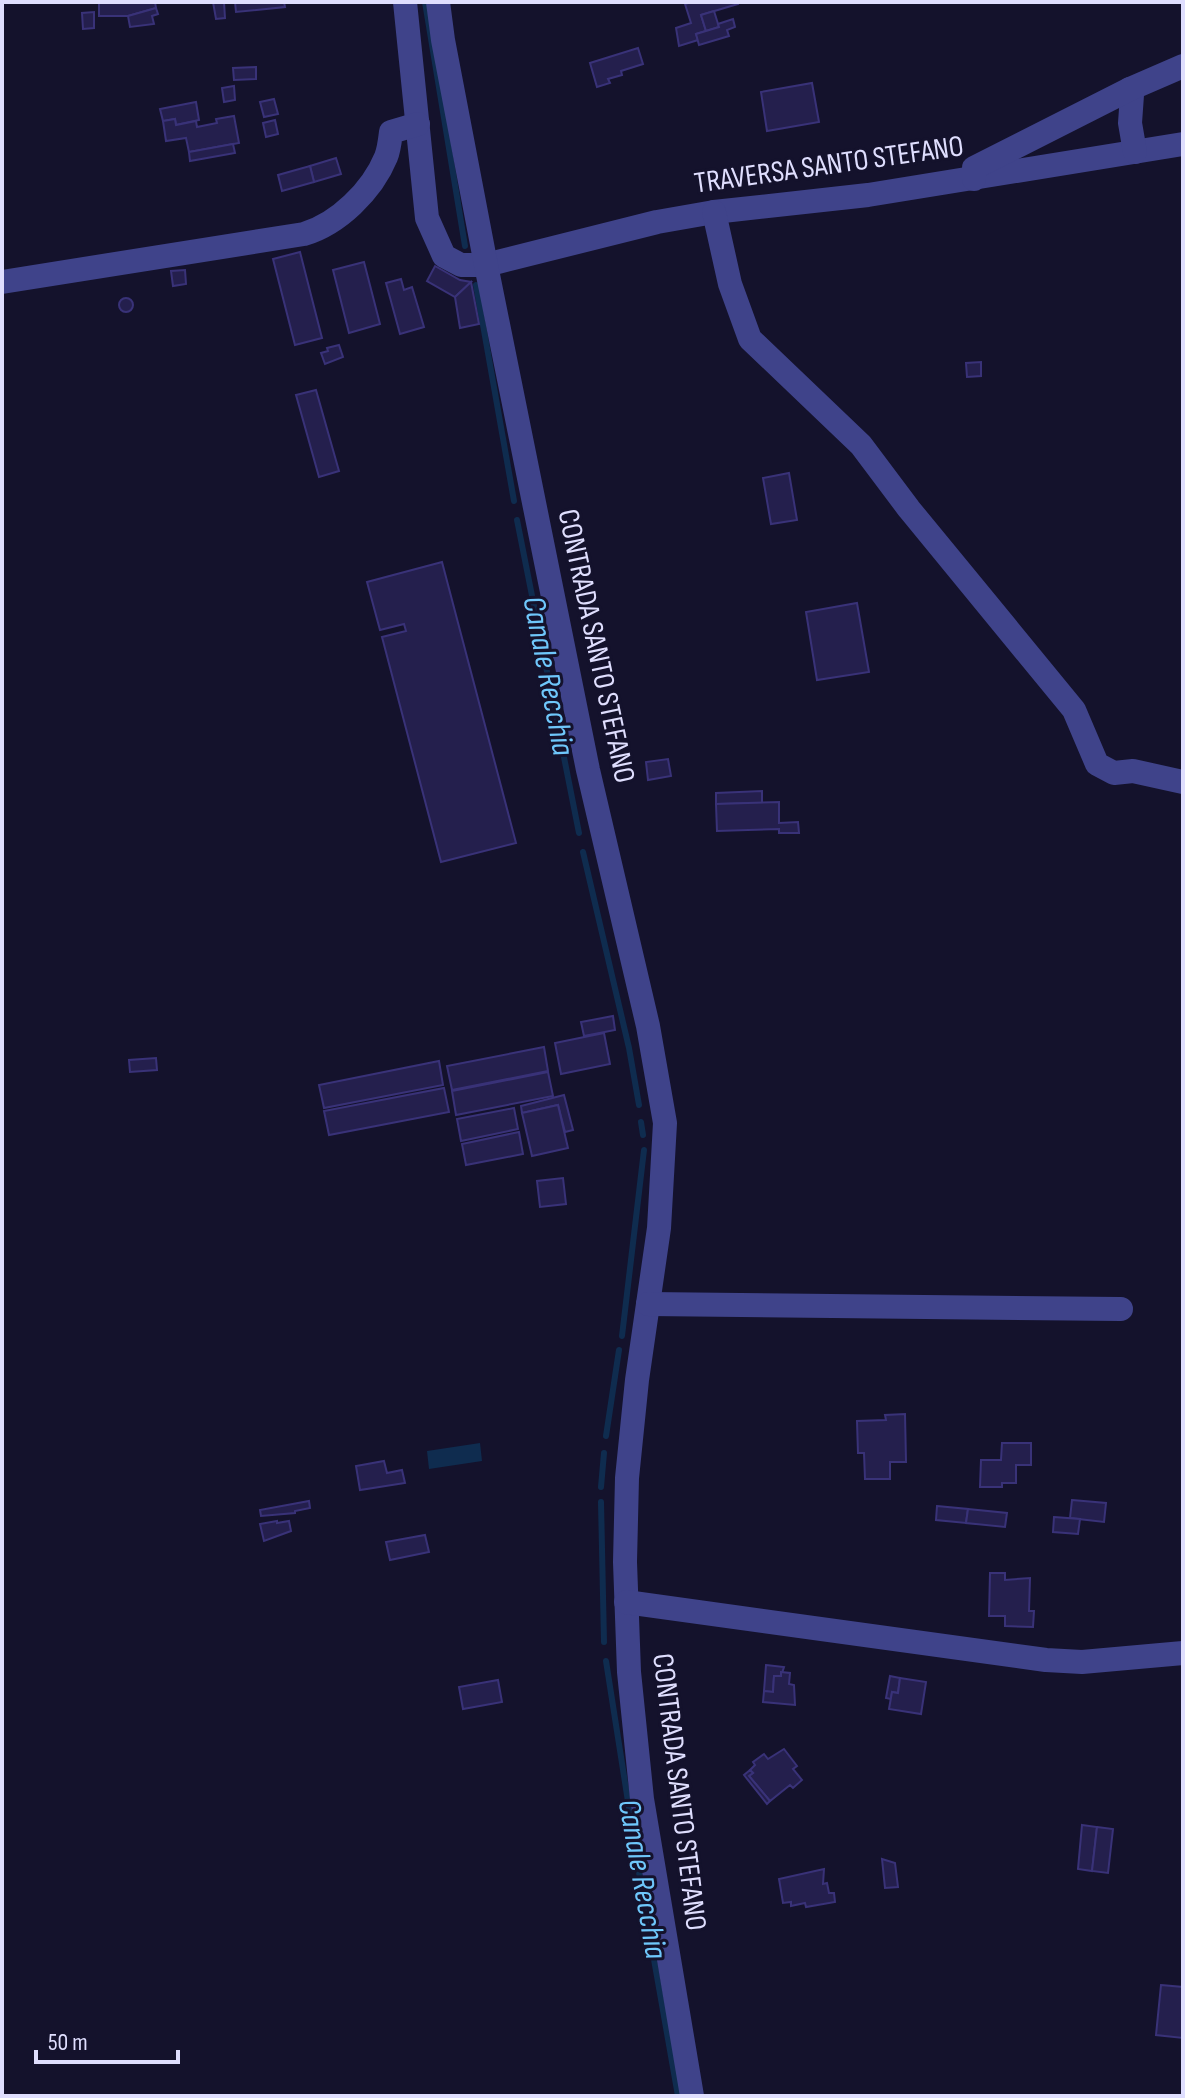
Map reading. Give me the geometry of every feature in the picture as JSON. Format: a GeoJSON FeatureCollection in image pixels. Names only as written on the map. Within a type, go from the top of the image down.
{"type":"FeatureCollection","features":[{"type":"Feature","properties":{"kind":"street"},"geometry":{"type":"LineString","coordinates":[[405,2],[427,218],[444,256],[461,265],[486,265]]}},
{"type":"Feature","properties":{"kind":"street","name":"CONTRADA SANTO STEFANO"},"geometry":{"type":"LineString","coordinates":[[438,2],[486,265],[588,770],[648,1026],[665,1123],[659,1228],[637,1380],[627,1478],[626,1602],[629,1672],[642,1799],[692,2096]]}},
{"type":"Feature","properties":{"kind":"street"},"geometry":{"type":"LineString","coordinates":[[974,179],[974,168],[1130,89],[1183,66]]}},
{"type":"Feature","properties":{"kind":"street"},"geometry":{"type":"LineString","coordinates":[[1130,89],[1130,123],[1135,152]]}},
{"type":"Feature","properties":{"kind":"street"},"geometry":{"type":"LineString","coordinates":[[2,282],[304,234],[324,228],[345,211],[373,179],[386,156],[391,132],[418,124]]}},
{"type":"Feature","properties":{"kind":"street","name":"TRAVERSA SANTO STEFANO"},"geometry":{"type":"LineString","coordinates":[[486,265],[653,222],[868,195],[1183,144]]}},
{"type":"Feature","properties":{"kind":"street"},"geometry":{"type":"LineString","coordinates":[[714,212],[730,284],[750,339],[861,445],[909,509],[1074,710],[1097,764],[1114,773],[1133,771],[1183,782]]}},
{"type":"Feature","properties":{"kind":"street"},"geometry":{"type":"LineString","coordinates":[[648,1304],[1121,1309]]}},
{"type":"Feature","properties":{"kind":"street"},"geometry":{"type":"LineString","coordinates":[[626,1602],[1046,1660],[1082,1662],[1183,1653]]}},
{"type":"Feature","properties":{"kind":"water"},"geometry":{"type":"Polygon","coordinates":[[[480,1443],[482,1461],[429,1469],[427,1451],[480,1443]]]}},
{"type":"Feature","properties":{"kind":"building"},"geometry":{"type":"Polygon","coordinates":[[[99,2],[155,2],[156,8],[128,16],[99,16],[99,2]]]}},
{"type":"Feature","properties":{"kind":"building"},"geometry":{"type":"Polygon","coordinates":[[[213,2],[224,2],[225,18],[216,19],[213,2]]]}},
{"type":"Feature","properties":{"kind":"building"},"geometry":{"type":"Polygon","coordinates":[[[235,2],[284,2],[285,7],[236,12],[235,2]]]}},
{"type":"Feature","properties":{"kind":"building"},"geometry":{"type":"Polygon","coordinates":[[[685,4],[738,4],[701,15],[706,31],[696,34],[698,40],[679,46],[676,28],[691,23],[685,4]]]}},
{"type":"Feature","properties":{"kind":"building"},"geometry":{"type":"Polygon","coordinates":[[[156,8],[158,14],[152,16],[154,24],[130,27],[128,16],[156,8]]]}},
{"type":"Feature","properties":{"kind":"building"},"geometry":{"type":"Polygon","coordinates":[[[714,11],[719,27],[706,31],[701,15],[714,11]]]}},
{"type":"Feature","properties":{"kind":"building"},"geometry":{"type":"Polygon","coordinates":[[[94,12],[94,28],[83,29],[82,13],[94,12]]]}},
{"type":"Feature","properties":{"kind":"building"},"geometry":{"type":"Polygon","coordinates":[[[733,19],[735,27],[727,30],[729,36],[699,45],[696,34],[733,19]]]}},
{"type":"Feature","properties":{"kind":"building"},"geometry":{"type":"Polygon","coordinates":[[[638,48],[643,64],[621,71],[622,75],[608,79],[610,83],[597,87],[590,63],[638,48]]]}},
{"type":"Feature","properties":{"kind":"building"},"geometry":{"type":"Polygon","coordinates":[[[256,67],[256,79],[234,80],[233,68],[256,67]]]}},
{"type":"Feature","properties":{"kind":"building"},"geometry":{"type":"Polygon","coordinates":[[[812,83],[819,122],[767,131],[761,92],[812,83]]]}},
{"type":"Feature","properties":{"kind":"building"},"geometry":{"type":"Polygon","coordinates":[[[234,86],[235,100],[224,102],[222,88],[234,86]]]}},
{"type":"Feature","properties":{"kind":"building"},"geometry":{"type":"Polygon","coordinates":[[[274,99],[278,114],[264,117],[260,102],[274,99]]]}},
{"type":"Feature","properties":{"kind":"building"},"geometry":{"type":"Polygon","coordinates":[[[196,102],[199,120],[176,125],[175,119],[163,121],[160,109],[196,102]]]}},
{"type":"Feature","properties":{"kind":"building"},"geometry":{"type":"Polygon","coordinates":[[[234,116],[239,143],[189,152],[186,138],[166,141],[163,121],[175,119],[176,125],[196,121],[197,127],[234,116]]]}},
{"type":"Feature","properties":{"kind":"building"},"geometry":{"type":"Polygon","coordinates":[[[275,120],[278,134],[266,137],[263,123],[275,120]]]}},
{"type":"Feature","properties":{"kind":"building"},"geometry":{"type":"Polygon","coordinates":[[[233,144],[235,153],[190,161],[189,152],[233,144]]]}},
{"type":"Feature","properties":{"kind":"building"},"geometry":{"type":"Polygon","coordinates":[[[336,158],[341,174],[314,182],[310,166],[336,158]]]}},
{"type":"Feature","properties":{"kind":"building"},"geometry":{"type":"Polygon","coordinates":[[[310,166],[314,182],[282,191],[278,175],[310,166]]]}},
{"type":"Feature","properties":{"kind":"building"},"geometry":{"type":"Polygon","coordinates":[[[300,252],[322,338],[295,345],[273,259],[300,252]]]}},
{"type":"Feature","properties":{"kind":"building"},"geometry":{"type":"Polygon","coordinates":[[[364,262],[380,324],[349,333],[333,270],[364,262]]]}},
{"type":"Feature","properties":{"kind":"building"},"geometry":{"type":"Polygon","coordinates":[[[435,266],[460,280],[471,282],[455,297],[427,281],[435,266]]]}},
{"type":"Feature","properties":{"kind":"building"},"geometry":{"type":"Polygon","coordinates":[[[185,270],[186,284],[173,286],[171,271],[185,270]]]}},
{"type":"Feature","properties":{"kind":"building"},"geometry":{"type":"Polygon","coordinates":[[[401,279],[404,290],[412,287],[424,327],[400,334],[386,283],[401,279]]]}},
{"type":"Feature","properties":{"kind":"building"},"geometry":{"type":"Polygon","coordinates":[[[471,282],[479,324],[460,328],[455,297],[471,282]]]}},
{"type":"Feature","properties":{"kind":"building"},"geometry":{"type":"Polygon","coordinates":[[[126,298],[133,305],[126,312],[119,305],[126,298]]]}},
{"type":"Feature","properties":{"kind":"building"},"geometry":{"type":"Polygon","coordinates":[[[339,345],[343,357],[325,364],[321,353],[339,345]]]}},
{"type":"Feature","properties":{"kind":"building"},"geometry":{"type":"Polygon","coordinates":[[[981,362],[981,376],[967,377],[966,363],[981,362]]]}},
{"type":"Feature","properties":{"kind":"building"},"geometry":{"type":"Polygon","coordinates":[[[316,390],[339,471],[319,477],[296,395],[316,390]]]}},
{"type":"Feature","properties":{"kind":"building"},"geometry":{"type":"Polygon","coordinates":[[[789,473],[797,520],[771,524],[763,478],[789,473]]]}},
{"type":"Feature","properties":{"kind":"building"},"geometry":{"type":"Polygon","coordinates":[[[442,562],[516,843],[441,862],[382,637],[406,631],[404,624],[380,630],[367,582],[442,562]]]}},
{"type":"Feature","properties":{"kind":"building"},"geometry":{"type":"Polygon","coordinates":[[[857,603],[869,672],[817,680],[806,612],[857,603]]]}},
{"type":"Feature","properties":{"kind":"building"},"geometry":{"type":"Polygon","coordinates":[[[668,759],[671,776],[648,780],[646,762],[668,759]]]}},
{"type":"Feature","properties":{"kind":"building"},"geometry":{"type":"Polygon","coordinates":[[[762,791],[762,803],[716,804],[716,793],[762,791]]]}},
{"type":"Feature","properties":{"kind":"building"},"geometry":{"type":"Polygon","coordinates":[[[779,802],[779,823],[798,822],[799,833],[779,833],[779,829],[717,831],[716,804],[779,802]]]}},
{"type":"Feature","properties":{"kind":"building"},"geometry":{"type":"Polygon","coordinates":[[[613,1016],[615,1030],[584,1036],[581,1022],[613,1016]]]}},
{"type":"Feature","properties":{"kind":"building"},"geometry":{"type":"Polygon","coordinates":[[[604,1033],[610,1064],[561,1074],[555,1043],[604,1033]]]}},
{"type":"Feature","properties":{"kind":"building"},"geometry":{"type":"Polygon","coordinates":[[[544,1047],[548,1071],[452,1090],[447,1066],[544,1047]]]}},
{"type":"Feature","properties":{"kind":"building"},"geometry":{"type":"Polygon","coordinates":[[[156,1058],[157,1070],[130,1072],[129,1060],[156,1058]]]}},
{"type":"Feature","properties":{"kind":"building"},"geometry":{"type":"Polygon","coordinates":[[[439,1061],[443,1085],[324,1108],[319,1085],[439,1061]]]}},
{"type":"Feature","properties":{"kind":"building"},"geometry":{"type":"Polygon","coordinates":[[[548,1072],[553,1096],[456,1115],[452,1091],[548,1072]]]}},
{"type":"Feature","properties":{"kind":"building"},"geometry":{"type":"Polygon","coordinates":[[[444,1088],[449,1112],[329,1135],[324,1111],[444,1088]]]}},
{"type":"Feature","properties":{"kind":"building"},"geometry":{"type":"Polygon","coordinates":[[[564,1095],[573,1130],[565,1132],[558,1105],[522,1113],[521,1106],[564,1095]]]}},
{"type":"Feature","properties":{"kind":"building"},"geometry":{"type":"Polygon","coordinates":[[[558,1105],[568,1148],[532,1156],[522,1113],[558,1105]]]}},
{"type":"Feature","properties":{"kind":"building"},"geometry":{"type":"Polygon","coordinates":[[[514,1108],[518,1129],[461,1141],[457,1119],[514,1108]]]}},
{"type":"Feature","properties":{"kind":"building"},"geometry":{"type":"Polygon","coordinates":[[[519,1132],[523,1154],[466,1165],[462,1144],[519,1132]]]}},
{"type":"Feature","properties":{"kind":"building"},"geometry":{"type":"Polygon","coordinates":[[[563,1178],[566,1204],[540,1207],[537,1181],[563,1178]]]}},
{"type":"Feature","properties":{"kind":"building"},"geometry":{"type":"Polygon","coordinates":[[[905,1414],[906,1462],[890,1462],[890,1479],[865,1479],[864,1453],[858,1453],[857,1421],[886,1420],[885,1415],[905,1414]]]}},
{"type":"Feature","properties":{"kind":"building"},"geometry":{"type":"Polygon","coordinates":[[[1002,1443],[1031,1443],[1031,1465],[1016,1465],[1016,1483],[1002,1483],[1002,1487],[980,1487],[981,1460],[1001,1460],[1002,1443]]]}},
{"type":"Feature","properties":{"kind":"building"},"geometry":{"type":"Polygon","coordinates":[[[384,1461],[387,1473],[402,1470],[405,1483],[360,1490],[356,1466],[384,1461]]]}},
{"type":"Feature","properties":{"kind":"building"},"geometry":{"type":"Polygon","coordinates":[[[1072,1500],[1106,1503],[1104,1522],[1070,1518],[1072,1500]]]}},
{"type":"Feature","properties":{"kind":"building"},"geometry":{"type":"Polygon","coordinates":[[[309,1501],[310,1508],[295,1513],[261,1516],[260,1510],[309,1501]]]}},
{"type":"Feature","properties":{"kind":"building"},"geometry":{"type":"Polygon","coordinates":[[[937,1506],[968,1509],[966,1523],[936,1520],[937,1506]]]}},
{"type":"Feature","properties":{"kind":"building"},"geometry":{"type":"Polygon","coordinates":[[[968,1509],[1007,1513],[1005,1527],[966,1523],[968,1509]]]}},
{"type":"Feature","properties":{"kind":"building"},"geometry":{"type":"Polygon","coordinates":[[[1054,1517],[1080,1519],[1078,1534],[1053,1532],[1054,1517]]]}},
{"type":"Feature","properties":{"kind":"building"},"geometry":{"type":"Polygon","coordinates":[[[289,1521],[291,1531],[264,1541],[260,1524],[289,1521]]]}},
{"type":"Feature","properties":{"kind":"building"},"geometry":{"type":"Polygon","coordinates":[[[425,1535],[429,1552],[390,1560],[386,1542],[425,1535]]]}},
{"type":"Feature","properties":{"kind":"building"},"geometry":{"type":"Polygon","coordinates":[[[990,1573],[1005,1573],[1005,1580],[1030,1578],[1029,1611],[1034,1611],[1033,1627],[1005,1626],[1005,1616],[989,1616],[990,1573]]]}},
{"type":"Feature","properties":{"kind":"building"},"geometry":{"type":"Polygon","coordinates":[[[766,1665],[784,1667],[781,1676],[774,1676],[773,1692],[764,1691],[766,1665]]]}},
{"type":"Feature","properties":{"kind":"building"},"geometry":{"type":"Polygon","coordinates":[[[781,1672],[790,1673],[789,1684],[794,1685],[795,1705],[763,1702],[764,1691],[773,1692],[774,1676],[781,1676],[781,1672]]]}},
{"type":"Feature","properties":{"kind":"building"},"geometry":{"type":"Polygon","coordinates":[[[890,1676],[900,1678],[898,1693],[892,1692],[891,1699],[886,1698],[890,1676]]]}},
{"type":"Feature","properties":{"kind":"building"},"geometry":{"type":"Polygon","coordinates":[[[900,1678],[926,1682],[921,1714],[889,1709],[892,1692],[898,1693],[900,1678]]]}},
{"type":"Feature","properties":{"kind":"building"},"geometry":{"type":"Polygon","coordinates":[[[498,1680],[502,1702],[463,1709],[459,1687],[498,1680]]]}},
{"type":"Feature","properties":{"kind":"building"},"geometry":{"type":"Polygon","coordinates":[[[784,1749],[797,1766],[793,1769],[802,1780],[793,1788],[790,1785],[770,1801],[749,1776],[753,1773],[750,1770],[755,1765],[753,1762],[764,1754],[768,1759],[784,1749]]]}},
{"type":"Feature","properties":{"kind":"building"},"geometry":{"type":"Polygon","coordinates":[[[750,1770],[753,1773],[749,1776],[770,1801],[767,1804],[744,1775],[750,1770]]]}},
{"type":"Feature","properties":{"kind":"building"},"geometry":{"type":"Polygon","coordinates":[[[1082,1825],[1097,1827],[1092,1871],[1078,1869],[1082,1825]]]}},
{"type":"Feature","properties":{"kind":"building"},"geometry":{"type":"Polygon","coordinates":[[[1097,1827],[1113,1829],[1108,1873],[1092,1871],[1097,1827]]]}},
{"type":"Feature","properties":{"kind":"building"},"geometry":{"type":"Polygon","coordinates":[[[882,1859],[895,1863],[898,1887],[885,1888],[882,1859]]]}},
{"type":"Feature","properties":{"kind":"building"},"geometry":{"type":"Polygon","coordinates":[[[824,1869],[823,1884],[827,1883],[829,1893],[834,1893],[835,1902],[806,1907],[805,1903],[791,1906],[791,1902],[783,1903],[779,1879],[824,1869]]]}},
{"type":"Feature","properties":{"kind":"building"},"geometry":{"type":"Polygon","coordinates":[[[1161,1985],[1183,1987],[1183,2038],[1156,2035],[1161,1985]]]}},
{"type":"Feature","properties":{"kind":"waterway","name":"Canale Recchia"},"geometry":{"type":"LineString","coordinates":[[425,2],[465,246]]}},
{"type":"Feature","properties":{"kind":"waterway","name":"Canale Recchia"},"geometry":{"type":"LineString","coordinates":[[476,285],[514,501]]}},
{"type":"Feature","properties":{"kind":"waterway","name":"Canale Recchia"},"geometry":{"type":"LineString","coordinates":[[517,520],[579,833]]}},
{"type":"Feature","properties":{"kind":"waterway","name":"Canale Recchia"},"geometry":{"type":"LineString","coordinates":[[583,852],[629,1048],[639,1105]]}},
{"type":"Feature","properties":{"kind":"waterway","name":"Canale Recchia"},"geometry":{"type":"LineString","coordinates":[[641,1122],[643,1135]]}},
{"type":"Feature","properties":{"kind":"waterway","name":"Canale Recchia"},"geometry":{"type":"LineString","coordinates":[[622,1336],[644,1150]]}},
{"type":"Feature","properties":{"kind":"waterway","name":"Canale Recchia"},"geometry":{"type":"LineString","coordinates":[[606,1436],[619,1350]]}},
{"type":"Feature","properties":{"kind":"waterway","name":"Canale Recchia"},"geometry":{"type":"LineString","coordinates":[[601,1487],[604,1453]]}},
{"type":"Feature","properties":{"kind":"waterway","name":"Canale Recchia"},"geometry":{"type":"LineString","coordinates":[[601,1502],[604,1642]]}},
{"type":"Feature","properties":{"kind":"waterway","name":"Canale Recchia"},"geometry":{"type":"LineString","coordinates":[[606,1661],[678,2096]]}}]}
